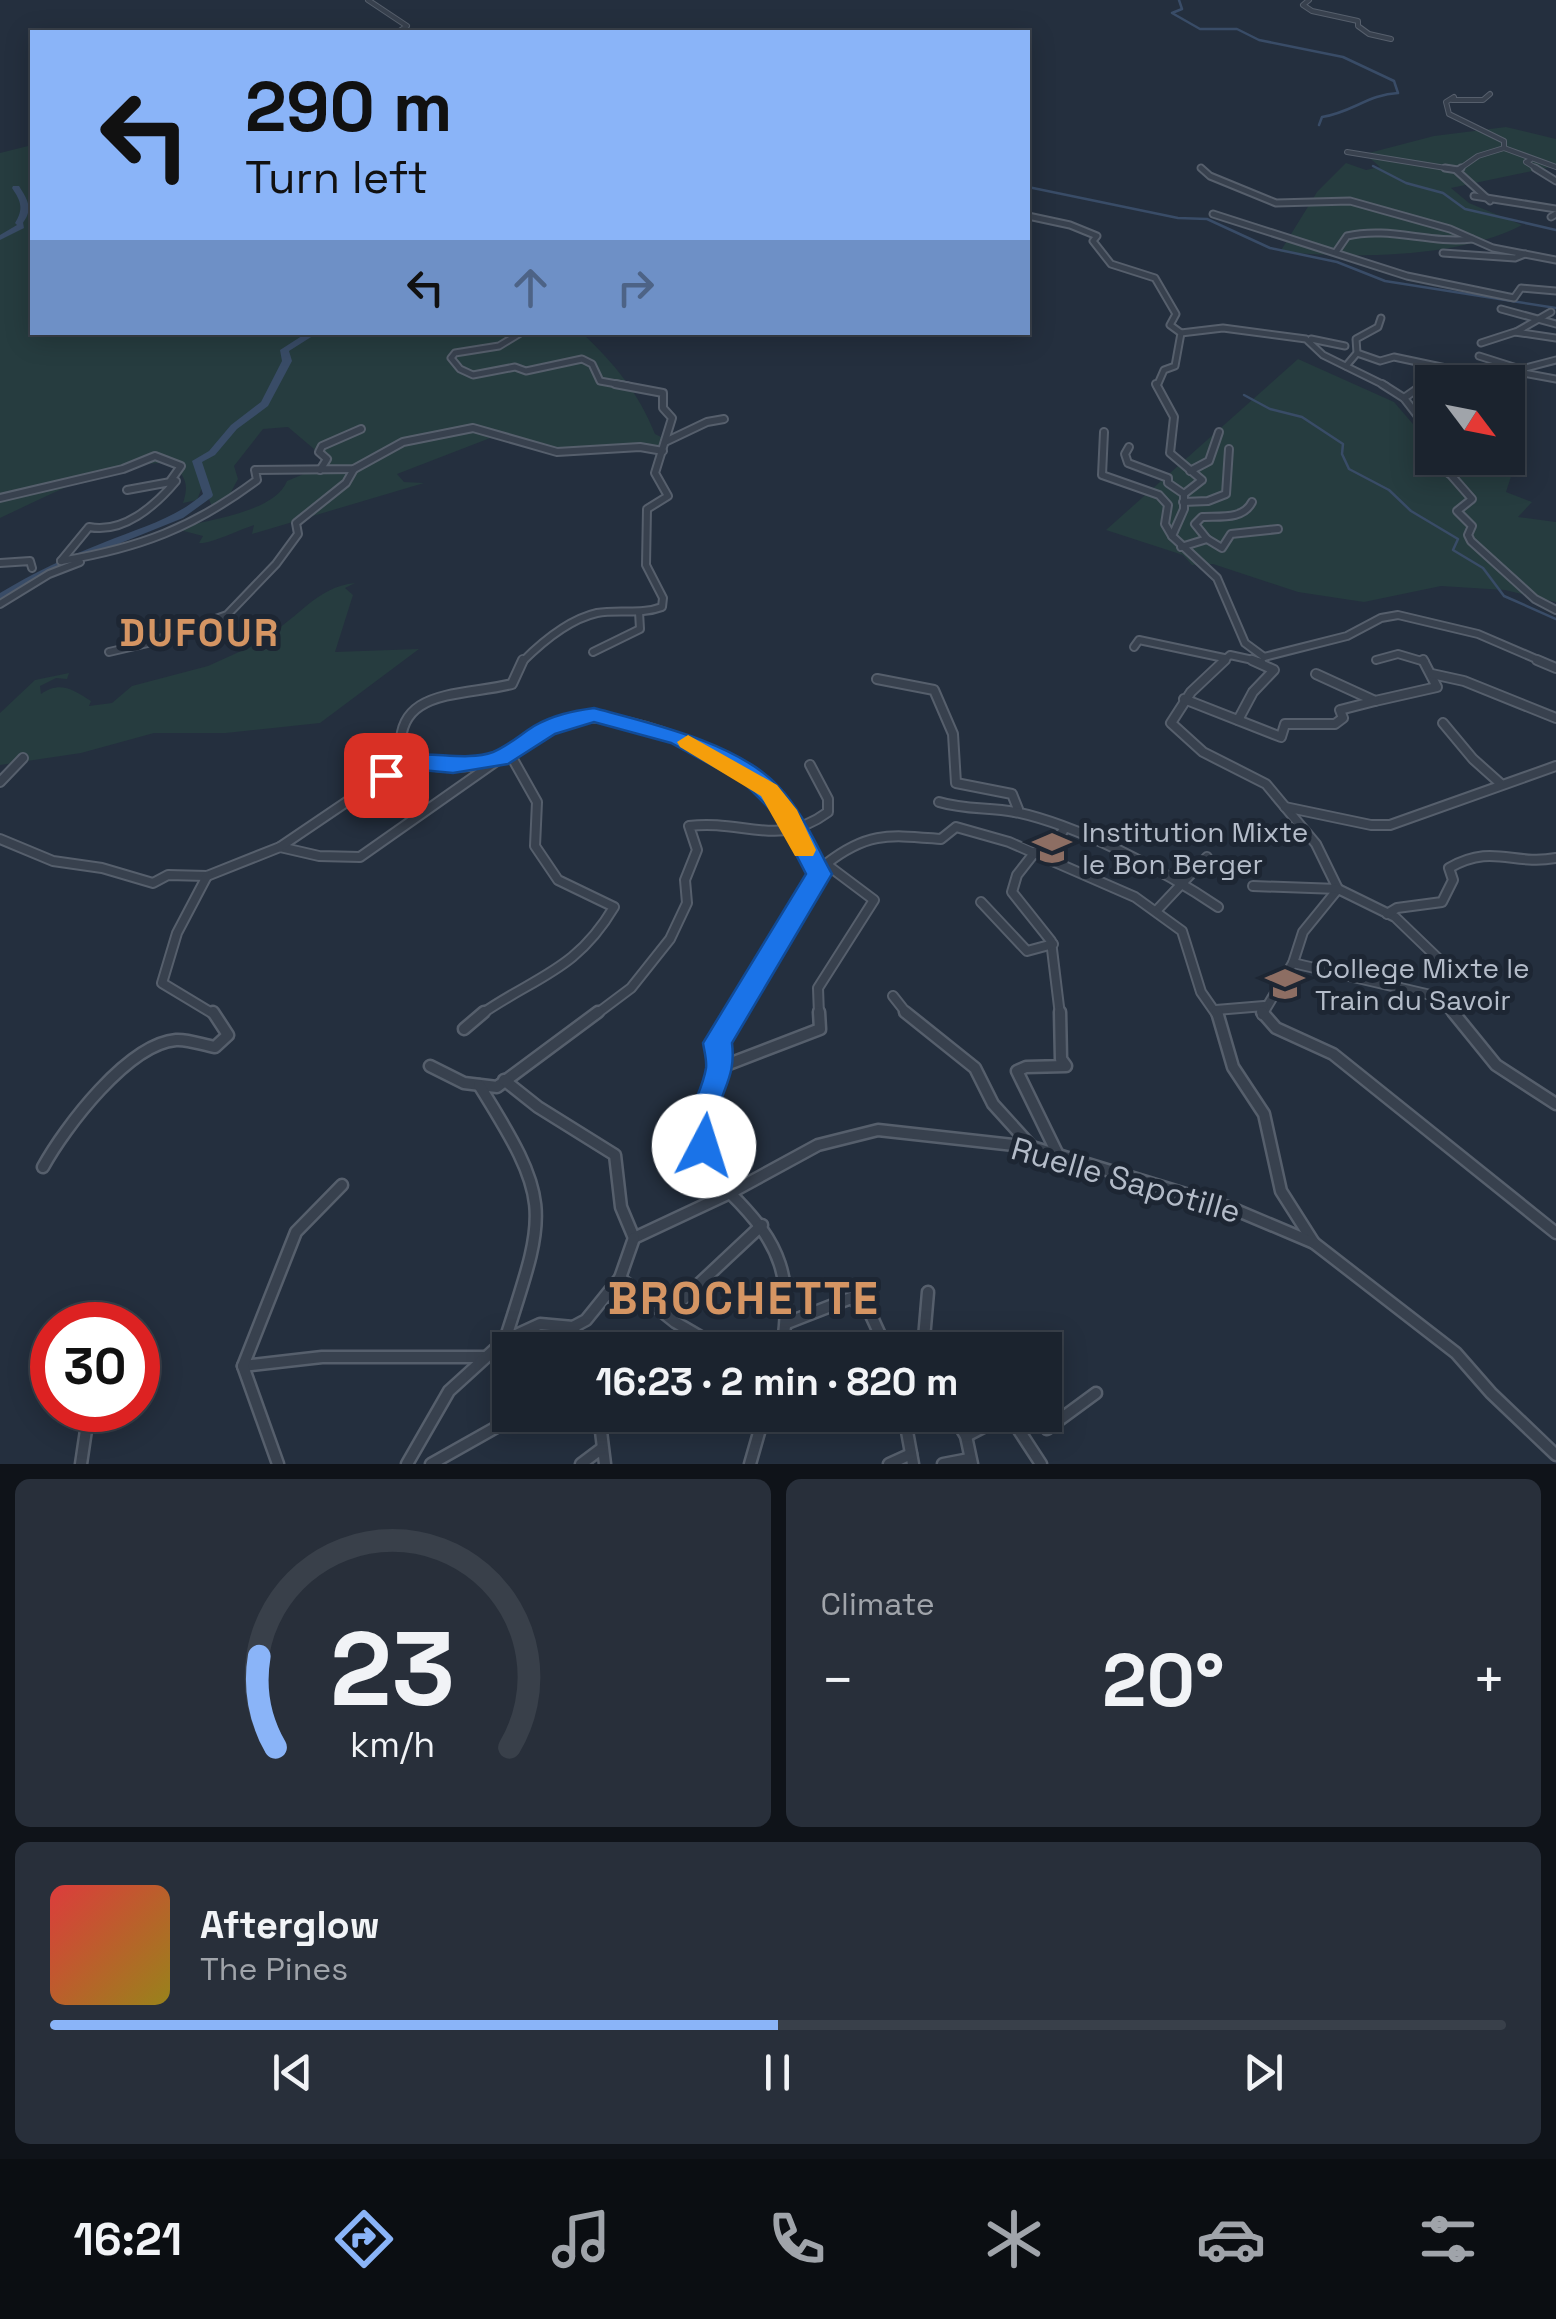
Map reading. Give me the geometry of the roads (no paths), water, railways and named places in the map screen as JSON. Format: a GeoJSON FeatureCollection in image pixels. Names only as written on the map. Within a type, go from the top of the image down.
{"type":"FeatureCollection","features":[{"type":"Feature","properties":{"kind":"street"},"geometry":{"type":"LineString","coordinates":[[368,0],[398,16],[407,26],[401,30]]}},
{"type":"Feature","properties":{"kind":"street"},"geometry":{"type":"LineString","coordinates":[[1309,0],[1303,5],[1312,11],[1358,20],[1358,26],[1369,34],[1391,39]]}},
{"type":"Feature","properties":{"kind":"street"},"geometry":{"type":"LineString","coordinates":[[1490,94],[1483,100],[1451,99],[1449,114],[1504,141],[1504,148]]}},
{"type":"Feature","properties":{"kind":"street"},"geometry":{"type":"LineString","coordinates":[[1458,170],[1478,156],[1504,148],[1556,166]]}},
{"type":"Feature","properties":{"kind":"street"},"geometry":{"type":"LineString","coordinates":[[1347,152],[1458,170],[1490,201]]}},
{"type":"Feature","properties":{"kind":"street"},"geometry":{"type":"LineString","coordinates":[[1534,160],[1526,162],[1556,181]]}},
{"type":"Feature","properties":{"kind":"street"},"geometry":{"type":"LineString","coordinates":[[1201,168],[1210,176],[1276,203],[1350,200],[1472,239],[1556,260]]}},
{"type":"Feature","properties":{"kind":"street"},"geometry":{"type":"LineString","coordinates":[[1474,196],[1555,213]]}},
{"type":"Feature","properties":{"kind":"street"},"geometry":{"type":"LineString","coordinates":[[1213,214],[1441,286],[1498,296],[1518,296],[1522,288],[1556,291]]}},
{"type":"Feature","properties":{"kind":"street"},"geometry":{"type":"LineString","coordinates":[[1030,216],[1097,236],[1093,241],[1101,257],[1115,270],[1155,278],[1176,314],[1170,325],[1181,333],[1224,328],[1345,346]]}},
{"type":"Feature","properties":{"kind":"street"},"geometry":{"type":"LineString","coordinates":[[1336,252],[1342,249],[1347,236],[1371,231],[1448,242],[1472,239]]}},
{"type":"Feature","properties":{"kind":"street"},"geometry":{"type":"LineString","coordinates":[[1443,253],[1516,258],[1525,254]]}},
{"type":"Feature","properties":{"kind":"street"},"geometry":{"type":"LineString","coordinates":[[1502,308],[1556,324]]}},
{"type":"Feature","properties":{"kind":"street"},"geometry":{"type":"LineString","coordinates":[[1481,343],[1515,332],[1551,312]]}},
{"type":"Feature","properties":{"kind":"street"},"geometry":{"type":"LineString","coordinates":[[1346,366],[1356,353],[1356,339],[1378,327],[1381,318]]}},
{"type":"Feature","properties":{"kind":"street"},"geometry":{"type":"LineString","coordinates":[[1515,332],[1556,338]]}},
{"type":"Feature","properties":{"kind":"street"},"geometry":{"type":"LineString","coordinates":[[1172,536],[1183,498],[1202,483],[1170,453],[1174,417],[1156,384],[1164,370],[1175,366],[1181,333]]}},
{"type":"Feature","properties":{"kind":"street"},"geometry":{"type":"LineString","coordinates":[[505,756],[453,766],[407,761],[402,760],[396,740],[404,718],[432,699],[512,684],[524,660],[572,623],[596,613],[662,607],[662,598],[648,575],[647,509],[668,496],[655,473],[672,418],[663,408],[663,393],[649,387],[600,381],[592,364],[582,359],[526,371],[514,367],[473,376],[450,358],[455,353],[499,346],[517,335]]}},
{"type":"Feature","properties":{"kind":"street"},"geometry":{"type":"LineString","coordinates":[[1306,339],[1324,355],[1372,377],[1404,398],[1424,424],[1420,453],[1451,475],[1472,500],[1457,511],[1472,526],[1468,535],[1471,541],[1535,599],[1556,610]]}},
{"type":"Feature","properties":{"kind":"street"},"geometry":{"type":"LineString","coordinates":[[1384,348],[1394,357]]}},
{"type":"Feature","properties":{"kind":"street"},"geometry":{"type":"LineString","coordinates":[[1356,353],[1380,361],[1394,357],[1432,365]]}},
{"type":"Feature","properties":{"kind":"street"},"geometry":{"type":"LineString","coordinates":[[1479,356],[1502,365]]}},
{"type":"Feature","properties":{"kind":"street"},"geometry":{"type":"LineString","coordinates":[[1525,367],[1556,360]]}},
{"type":"Feature","properties":{"kind":"street"},"geometry":{"type":"LineString","coordinates":[[1525,372],[1556,379]]}},
{"type":"Feature","properties":{"kind":"street"},"geometry":{"type":"LineString","coordinates":[[1404,398],[1415,390]]}},
{"type":"Feature","properties":{"kind":"street"},"geometry":{"type":"LineString","coordinates":[[127,490],[176,481],[134,517],[105,532],[90,527],[60,561],[119,551],[224,508],[258,480],[255,470],[354,468],[402,442],[473,428],[558,452],[664,447],[707,422],[724,420]]}},
{"type":"Feature","properties":{"kind":"street"},"geometry":{"type":"LineString","coordinates":[[320,470],[328,459],[319,452],[322,446],[361,429]]}},
{"type":"Feature","properties":{"kind":"street"},"geometry":{"type":"LineString","coordinates":[[1104,432],[1102,475],[1159,495],[1168,505],[1166,524],[1172,536],[1217,578],[1245,642],[1274,670],[1253,692],[1238,720]]}},
{"type":"Feature","properties":{"kind":"street"},"geometry":{"type":"LineString","coordinates":[[1190,471],[1209,461],[1219,432]]}},
{"type":"Feature","properties":{"kind":"street"},"geometry":{"type":"LineString","coordinates":[[1128,447],[1128,463],[1168,478],[1183,498],[1208,501],[1226,494],[1229,448]]}},
{"type":"Feature","properties":{"kind":"street"},"geometry":{"type":"LineString","coordinates":[[0,498],[123,469],[154,456],[179,462],[180,472],[170,480]]}},
{"type":"Feature","properties":{"kind":"street"},"geometry":{"type":"LineString","coordinates":[[109,652],[227,616],[284,554],[298,534],[296,523],[306,510],[348,482],[354,468]]}},
{"type":"Feature","properties":{"kind":"street"},"geometry":{"type":"LineString","coordinates":[[1252,502],[1248,510],[1235,516],[1200,518],[1195,524],[1206,539],[1222,548],[1231,534],[1278,529]]}},
{"type":"Feature","properties":{"kind":"street"},"geometry":{"type":"LineString","coordinates":[[1180,547],[1206,539]]}},
{"type":"Feature","properties":{"kind":"street"},"geometry":{"type":"LineString","coordinates":[[0,604],[49,574],[88,558]]}},
{"type":"Feature","properties":{"kind":"street"},"geometry":{"type":"LineString","coordinates":[[0,564],[30,561],[32,568]]}},
{"type":"Feature","properties":{"kind":"street"},"geometry":{"type":"LineString","coordinates":[[593,652],[640,629],[638,612]]}},
{"type":"Feature","properties":{"kind":"street"},"geometry":{"type":"LineString","coordinates":[[1338,889],[1316,844],[1262,780],[1203,752],[1174,727],[1171,719],[1184,700],[1224,658],[1230,655],[1263,659],[1347,636],[1381,618],[1398,616],[1478,634],[1556,668]]}},
{"type":"Feature","properties":{"kind":"street"},"geometry":{"type":"LineString","coordinates":[[1145,648],[1134,647],[1139,640],[1224,658]]}},
{"type":"Feature","properties":{"kind":"street"},"geometry":{"type":"LineString","coordinates":[[1184,700],[1281,737],[1285,724],[1335,724],[1343,718],[1340,710],[1436,689],[1424,660],[1398,654],[1376,660]]}},
{"type":"Feature","properties":{"kind":"street"},"geometry":{"type":"LineString","coordinates":[[1316,674],[1375,701]]}},
{"type":"Feature","properties":{"kind":"street"},"geometry":{"type":"LineString","coordinates":[[1432,674],[1464,681],[1556,718]]}},
{"type":"Feature","properties":{"kind":"street"},"geometry":{"type":"LineString","coordinates":[[877,679],[934,690],[949,718],[958,758],[956,783],[1012,794],[1018,809],[1015,812]]}},
{"type":"Feature","properties":{"kind":"street"},"geometry":{"type":"LineString","coordinates":[[280,847],[319,856],[360,857],[547,728],[570,718],[594,715],[679,738],[752,776],[769,790],[819,874]]}},
{"type":"Feature","properties":{"kind":"street"},"geometry":{"type":"LineString","coordinates":[[1443,723],[1473,759],[1502,784]]}},
{"type":"Feature","properties":{"kind":"street"},"geometry":{"type":"LineString","coordinates":[[464,1029],[484,1009],[555,974],[606,922],[614,908],[558,880],[535,846],[536,802],[505,756]]}},
{"type":"Feature","properties":{"kind":"street"},"geometry":{"type":"LineString","coordinates":[[0,782],[22,758]]}},
{"type":"Feature","properties":{"kind":"street"},"geometry":{"type":"LineString","coordinates":[[0,838],[53,860],[102,868],[153,883],[168,876],[207,876],[280,847],[407,761]]}},
{"type":"Feature","properties":{"kind":"street"},"geometry":{"type":"LineString","coordinates":[[430,1066],[464,1083],[498,1087],[567,1039],[631,988],[670,939],[687,902],[685,880],[697,850],[689,826],[708,821],[765,835],[814,825],[828,812],[828,799],[810,766]]}},
{"type":"Feature","properties":{"kind":"street"},"geometry":{"type":"LineString","coordinates":[[1285,807],[1354,822],[1390,825],[1556,766]]}},
{"type":"Feature","properties":{"kind":"street"},"geometry":{"type":"LineString","coordinates":[[939,802],[961,809],[1015,812],[1133,857],[1218,907]]}},
{"type":"Feature","properties":{"kind":"street"},"geometry":{"type":"LineString","coordinates":[[785,1332],[786,1264],[762,1225],[726,1194],[704,1146],[701,1118],[720,1067],[718,1043],[819,874],[848,846],[881,834],[941,838],[956,827],[1040,854],[1157,910],[1182,931],[1202,992],[1216,1010],[1233,1067],[1264,1114],[1280,1191],[1314,1243]]}},
{"type":"Feature","properties":{"kind":"street"},"geometry":{"type":"LineString","coordinates":[[1059,1157],[1017,1071],[1026,1067],[1066,1066],[1062,1059],[1053,944],[1036,918],[1016,902],[1012,892],[1017,873],[1063,831]]}},
{"type":"Feature","properties":{"kind":"street"},"geometry":{"type":"LineString","coordinates":[[1387,914],[1397,908],[1442,902],[1453,880],[1449,868],[1470,854],[1487,852],[1531,861],[1556,858]]}},
{"type":"Feature","properties":{"kind":"street"},"geometry":{"type":"LineString","coordinates":[[1157,910],[1207,857]]}},
{"type":"Feature","properties":{"kind":"street"},"geometry":{"type":"LineString","coordinates":[[720,1067],[820,1029],[818,988],[874,900],[826,864]]}},
{"type":"Feature","properties":{"kind":"street"},"geometry":{"type":"LineString","coordinates":[[43,1167],[63,1132],[144,1050],[177,1040],[215,1047],[228,1035],[224,1024],[204,1005],[167,990],[162,983],[177,932],[207,876]]}},
{"type":"Feature","properties":{"kind":"street"},"geometry":{"type":"LineString","coordinates":[[1253,886],[1338,889],[1387,914],[1450,970]]}},
{"type":"Feature","properties":{"kind":"street"},"geometry":{"type":"LineString","coordinates":[[1338,889],[1303,932],[1293,963],[1264,1006],[1261,1014],[1265,1021],[1333,1054],[1556,1233]]}},
{"type":"Feature","properties":{"kind":"street"},"geometry":{"type":"LineString","coordinates":[[981,902],[1027,951],[1053,944]]}},
{"type":"Feature","properties":{"kind":"street"},"geometry":{"type":"LineString","coordinates":[[1293,963],[1435,996],[1445,1002],[1496,1065],[1556,1104]]}},
{"type":"Feature","properties":{"kind":"street"},"geometry":{"type":"LineString","coordinates":[[894,996],[906,1014],[975,1068],[992,1104],[1032,1148]]}},
{"type":"Feature","properties":{"kind":"street"},"geometry":{"type":"LineString","coordinates":[[1216,1010],[1264,1006]]}},
{"type":"Feature","properties":{"kind":"street"},"geometry":{"type":"LineString","coordinates":[[504,1080],[538,1107],[615,1156],[621,1207],[634,1238],[620,1278],[586,1320],[573,1327],[540,1324],[523,1332]]}},
{"type":"Feature","properties":{"kind":"street"},"geometry":{"type":"LineString","coordinates":[[480,1085],[519,1153],[538,1201],[534,1244],[508,1332]]}},
{"type":"Feature","properties":{"kind":"street","name":"Ruelle Sapotille"},"geometry":{"type":"LineString","coordinates":[[634,1238],[818,1145],[878,1130],[1032,1148],[1231,1208],[1314,1243],[1456,1353],[1556,1456]]}},
{"type":"Feature","properties":{"kind":"street"},"geometry":{"type":"LineString","coordinates":[[278,1464],[243,1366],[296,1232],[342,1185]]}},
{"type":"Feature","properties":{"kind":"street"},"geometry":{"type":"LineString","coordinates":[[666,1314],[762,1225]]}},
{"type":"Feature","properties":{"kind":"street"},"geometry":{"type":"LineString","coordinates":[[620,1278],[695,1332]]}},
{"type":"Feature","properties":{"kind":"street"},"geometry":{"type":"LineString","coordinates":[[925,1332],[928,1292]]}},
{"type":"Feature","properties":{"kind":"street"},"geometry":{"type":"LineString","coordinates":[[787,1322],[851,1298],[860,1302],[881,1332]]}},
{"type":"Feature","properties":{"kind":"street"},"geometry":{"type":"LineString","coordinates":[[573,1327],[575,1332]]}},
{"type":"Feature","properties":{"kind":"street"},"geometry":{"type":"LineString","coordinates":[[407,1464],[450,1391],[492,1351]]}},
{"type":"Feature","properties":{"kind":"street"},"geometry":{"type":"LineString","coordinates":[[243,1366],[322,1357],[485,1357]]}},
{"type":"Feature","properties":{"kind":"street"},"geometry":{"type":"LineString","coordinates":[[1062,1418],[1096,1392]]}},
{"type":"Feature","properties":{"kind":"street"},"geometry":{"type":"LineString","coordinates":[[432,1464],[492,1430]]}},
{"type":"Feature","properties":{"kind":"street"},"geometry":{"type":"LineString","coordinates":[[81,1464],[86,1432]]}},
{"type":"Feature","properties":{"kind":"street"},"geometry":{"type":"LineString","coordinates":[[600,1432],[605,1464]]}},
{"type":"Feature","properties":{"kind":"street"},"geometry":{"type":"LineString","coordinates":[[750,1464],[759,1432]]}},
{"type":"Feature","properties":{"kind":"street"},"geometry":{"type":"LineString","coordinates":[[889,1464],[912,1459],[907,1432]]}},
{"type":"Feature","properties":{"kind":"street"},"geometry":{"type":"LineString","coordinates":[[944,1464],[970,1462],[964,1432]]}},
{"type":"Feature","properties":{"kind":"street"},"geometry":{"type":"LineString","coordinates":[[966,1436],[974,1432]]}},
{"type":"Feature","properties":{"kind":"street"},"geometry":{"type":"LineString","coordinates":[[1019,1432],[1041,1464]]}},
{"type":"Feature","properties":{"kind":"street"},"geometry":{"type":"LineString","coordinates":[[580,1464],[601,1449]]}},
{"type":"Feature","properties":{"kind":"waterway"},"geometry":{"type":"LineString","coordinates":[[1179,0],[1182,9],[1172,13],[1200,29],[1237,29],[1259,40],[1343,57],[1394,81],[1398,93],[1322,117],[1319,125]]}},
{"type":"Feature","properties":{"kind":"waterway"},"geometry":{"type":"LineString","coordinates":[[1373,166],[1406,183],[1443,193],[1465,209],[1556,230]]}},
{"type":"Feature","properties":{"kind":"waterway"},"geometry":{"type":"LineString","coordinates":[[1030,187],[1178,218],[1207,219],[1270,248],[1337,262],[1385,281],[1556,308]]}},
{"type":"Feature","properties":{"kind":"waterway"},"geometry":{"type":"LineString","coordinates":[[0,238],[21,226],[25,205],[16,188]]}},
{"type":"Feature","properties":{"kind":"waterway"},"geometry":{"type":"LineString","coordinates":[[0,598],[62,564],[169,520],[199,503],[208,495],[197,461],[212,453],[234,427],[265,404],[287,361],[284,350],[310,335]]}},
{"type":"Feature","properties":{"kind":"waterway"},"geometry":{"type":"LineString","coordinates":[[1244,395],[1270,409],[1302,417],[1343,444],[1342,454],[1349,469],[1389,490],[1411,511],[1458,539],[1453,550],[1483,568],[1504,596],[1556,619]]}},
{"type":"Feature","properties":{"kind":"place","name":"Institution Mixte le Bon Berger"},"geometry":{"type":"Point","coordinates":[1052,848]}},
{"type":"Feature","properties":{"kind":"place","name":"College Mixte le Train du Savoir"},"geometry":{"type":"Point","coordinates":[1285,984]}},
{"type":"Feature","properties":{"kind":"district","name":"DUFOUR"},"geometry":{"type":"Point","coordinates":[200,633]}},
{"type":"Feature","properties":{"kind":"district","name":"BROCHETTE"},"geometry":{"type":"Point","coordinates":[744,1298]}}]}
